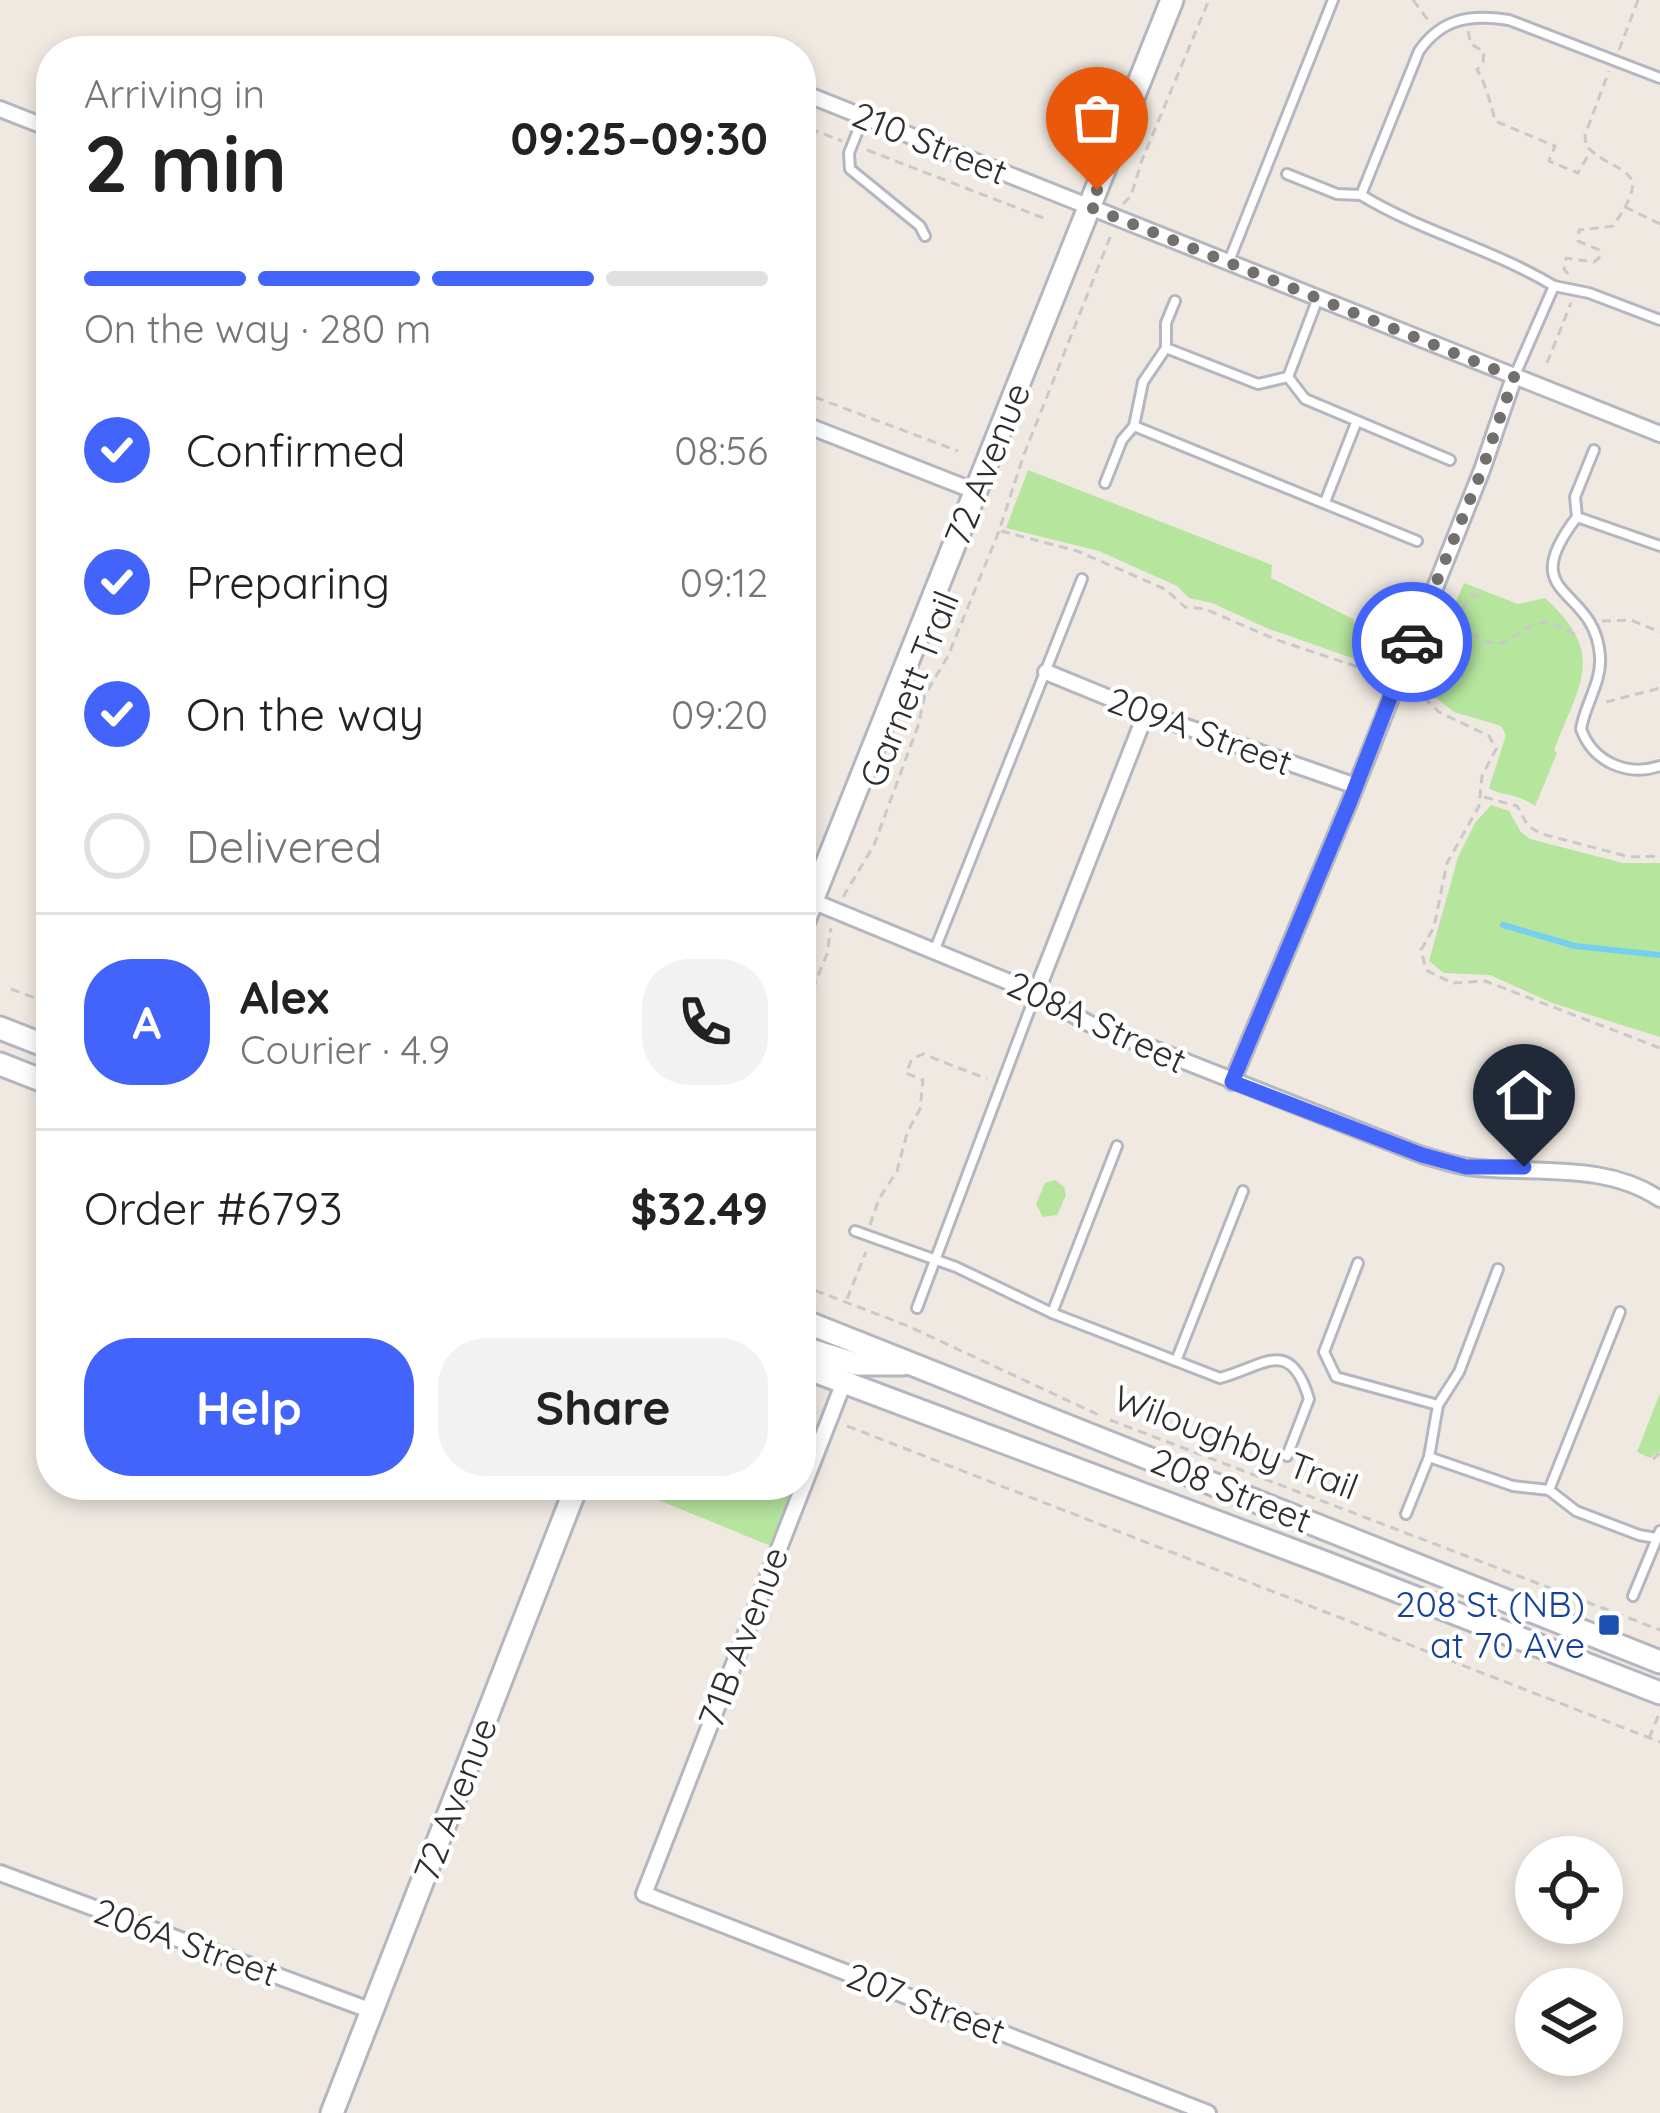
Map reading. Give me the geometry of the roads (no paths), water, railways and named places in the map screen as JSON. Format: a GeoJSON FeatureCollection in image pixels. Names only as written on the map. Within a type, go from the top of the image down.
{"type":"FeatureCollection","features":[{"type":"Feature","properties":{"kind":"main road","name":"72 Avenue"},"geometry":{"type":"LineString","coordinates":[[816,891],[1172,0]]}},
{"type":"Feature","properties":{"kind":"main road"},"geometry":{"type":"LineString","coordinates":[[0,1028],[36,1042]]}},
{"type":"Feature","properties":{"kind":"main road"},"geometry":{"type":"LineString","coordinates":[[0,1064],[36,1078]]}},
{"type":"Feature","properties":{"kind":"main road","name":"208 Street"},"geometry":{"type":"LineString","coordinates":[[816,1327],[1660,1662]]}},
{"type":"Feature","properties":{"kind":"main road"},"geometry":{"type":"LineString","coordinates":[[816,1352],[856,1364],[928,1368]]}},
{"type":"Feature","properties":{"kind":"main road","name":"208 Street"},"geometry":{"type":"LineString","coordinates":[[816,1372],[1660,1693]]}},
{"type":"Feature","properties":{"kind":"main road","name":"72 Avenue"},"geometry":{"type":"LineString","coordinates":[[332,2113],[571,1500]]}},
{"type":"Feature","properties":{"kind":"street","name":"210 Street"},"geometry":{"type":"LineString","coordinates":[[816,98],[1660,434]]}},
{"type":"Feature","properties":{"kind":"street"},"geometry":{"type":"LineString","coordinates":[[0,109],[36,123]]}},
{"type":"Feature","properties":{"kind":"street"},"geometry":{"type":"LineString","coordinates":[[1232,1082],[1356,786],[1482,470],[1514,377]]}},
{"type":"Feature","properties":{"kind":"street"},"geometry":{"type":"LineString","coordinates":[[816,429],[976,492]]}},
{"type":"Feature","properties":{"kind":"street","name":"209A Street"},"geometry":{"type":"LineString","coordinates":[[1046,672],[1146,713],[1356,786]]}},
{"type":"Feature","properties":{"kind":"street"},"geometry":{"type":"LineString","coordinates":[[1036,993],[1146,713]]}},
{"type":"Feature","properties":{"kind":"street","name":"208A Street"},"geometry":{"type":"LineString","coordinates":[[816,902],[1036,993],[1088,1023],[1444,1161],[1466,1167],[1599,1174],[1660,1199]]}},
{"type":"Feature","properties":{"kind":"street","name":"71B Avenue"},"geometry":{"type":"LineString","coordinates":[[816,1454],[844,1382]]}},
{"type":"Feature","properties":{"kind":"street","name":"71B Avenue"},"geometry":{"type":"LineString","coordinates":[[644,1894],[798,1500]]}},
{"type":"Feature","properties":{"kind":"street","name":"206A Street"},"geometry":{"type":"LineString","coordinates":[[0,1873],[372,2012]]}},
{"type":"Feature","properties":{"kind":"street","name":"207 Street"},"geometry":{"type":"LineString","coordinates":[[644,1894],[1208,2113]]}},
{"type":"Feature","properties":{"kind":"lane"},"geometry":{"type":"LineString","coordinates":[[1229,262],[1333,0]]}},
{"type":"Feature","properties":{"kind":"lane"},"geometry":{"type":"LineString","coordinates":[[1361,195],[1419,51],[1437,31],[1464,18],[1509,20],[1660,78]]}},
{"type":"Feature","properties":{"kind":"lane"},"geometry":{"type":"LineString","coordinates":[[863,117],[852,145],[850,169],[920,226],[925,236]]}},
{"type":"Feature","properties":{"kind":"lane"},"geometry":{"type":"LineString","coordinates":[[1287,174],[1337,194],[1361,195],[1388,214],[1523,268],[1554,286],[1588,292],[1660,320]]}},
{"type":"Feature","properties":{"kind":"lane"},"geometry":{"type":"LineString","coordinates":[[1514,377],[1554,286]]}},
{"type":"Feature","properties":{"kind":"lane"},"geometry":{"type":"LineString","coordinates":[[1288,377],[1318,298]]}},
{"type":"Feature","properties":{"kind":"lane"},"geometry":{"type":"LineString","coordinates":[[1105,483],[1122,440],[1134,426],[1143,382],[1166,348],[1164,335],[1174,302]]}},
{"type":"Feature","properties":{"kind":"lane"},"geometry":{"type":"LineString","coordinates":[[1166,348],[1258,384],[1288,377]]}},
{"type":"Feature","properties":{"kind":"lane"},"geometry":{"type":"LineString","coordinates":[[1288,377],[1305,399],[1450,460]]}},
{"type":"Feature","properties":{"kind":"lane"},"geometry":{"type":"LineString","coordinates":[[1325,502],[1356,423]]}},
{"type":"Feature","properties":{"kind":"lane"},"geometry":{"type":"LineString","coordinates":[[1134,426],[1418,541]]}},
{"type":"Feature","properties":{"kind":"lane"},"geometry":{"type":"LineString","coordinates":[[1594,450],[1576,497],[1576,517],[1555,550],[1551,573],[1592,626],[1600,657],[1598,679],[1580,729],[1588,747],[1600,758],[1642,772],[1660,766]]}},
{"type":"Feature","properties":{"kind":"lane"},"geometry":{"type":"LineString","coordinates":[[1576,517],[1660,546]]}},
{"type":"Feature","properties":{"kind":"lane"},"geometry":{"type":"LineString","coordinates":[[935,949],[1082,578]]}},
{"type":"Feature","properties":{"kind":"lane"},"geometry":{"type":"LineString","coordinates":[[917,1308],[1036,993]]}},
{"type":"Feature","properties":{"kind":"lane"},"geometry":{"type":"LineString","coordinates":[[1052,1313],[1117,1146]]}},
{"type":"Feature","properties":{"kind":"lane"},"geometry":{"type":"LineString","coordinates":[[1176,1360],[1243,1191]]}},
{"type":"Feature","properties":{"kind":"lane"},"geometry":{"type":"LineString","coordinates":[[855,1231],[1220,1378],[1263,1359],[1287,1363],[1300,1372],[1309,1399],[1287,1456]]}},
{"type":"Feature","properties":{"kind":"lane"},"geometry":{"type":"LineString","coordinates":[[1358,1263],[1324,1352],[1336,1376],[1438,1406]]}},
{"type":"Feature","properties":{"kind":"lane"},"geometry":{"type":"LineString","coordinates":[[1406,1514],[1430,1457],[1438,1406],[1459,1372],[1498,1269]]}},
{"type":"Feature","properties":{"kind":"lane"},"geometry":{"type":"LineString","coordinates":[[1549,1490],[1620,1312]]}},
{"type":"Feature","properties":{"kind":"lane"},"geometry":{"type":"LineString","coordinates":[[1430,1457],[1513,1486],[1549,1490],[1576,1511],[1639,1535],[1658,1534],[1634,1596]]}},
{"type":"Feature","properties":{"kind":"waterway"},"geometry":{"type":"LineString","coordinates":[[1503,925],[1575,946],[1660,955]]}},
{"type":"Feature","properties":{"kind":"place","name":"208 St (NB) at 70 Ave"},"geometry":{"type":"Point","coordinates":[1609,1625]}}]}
